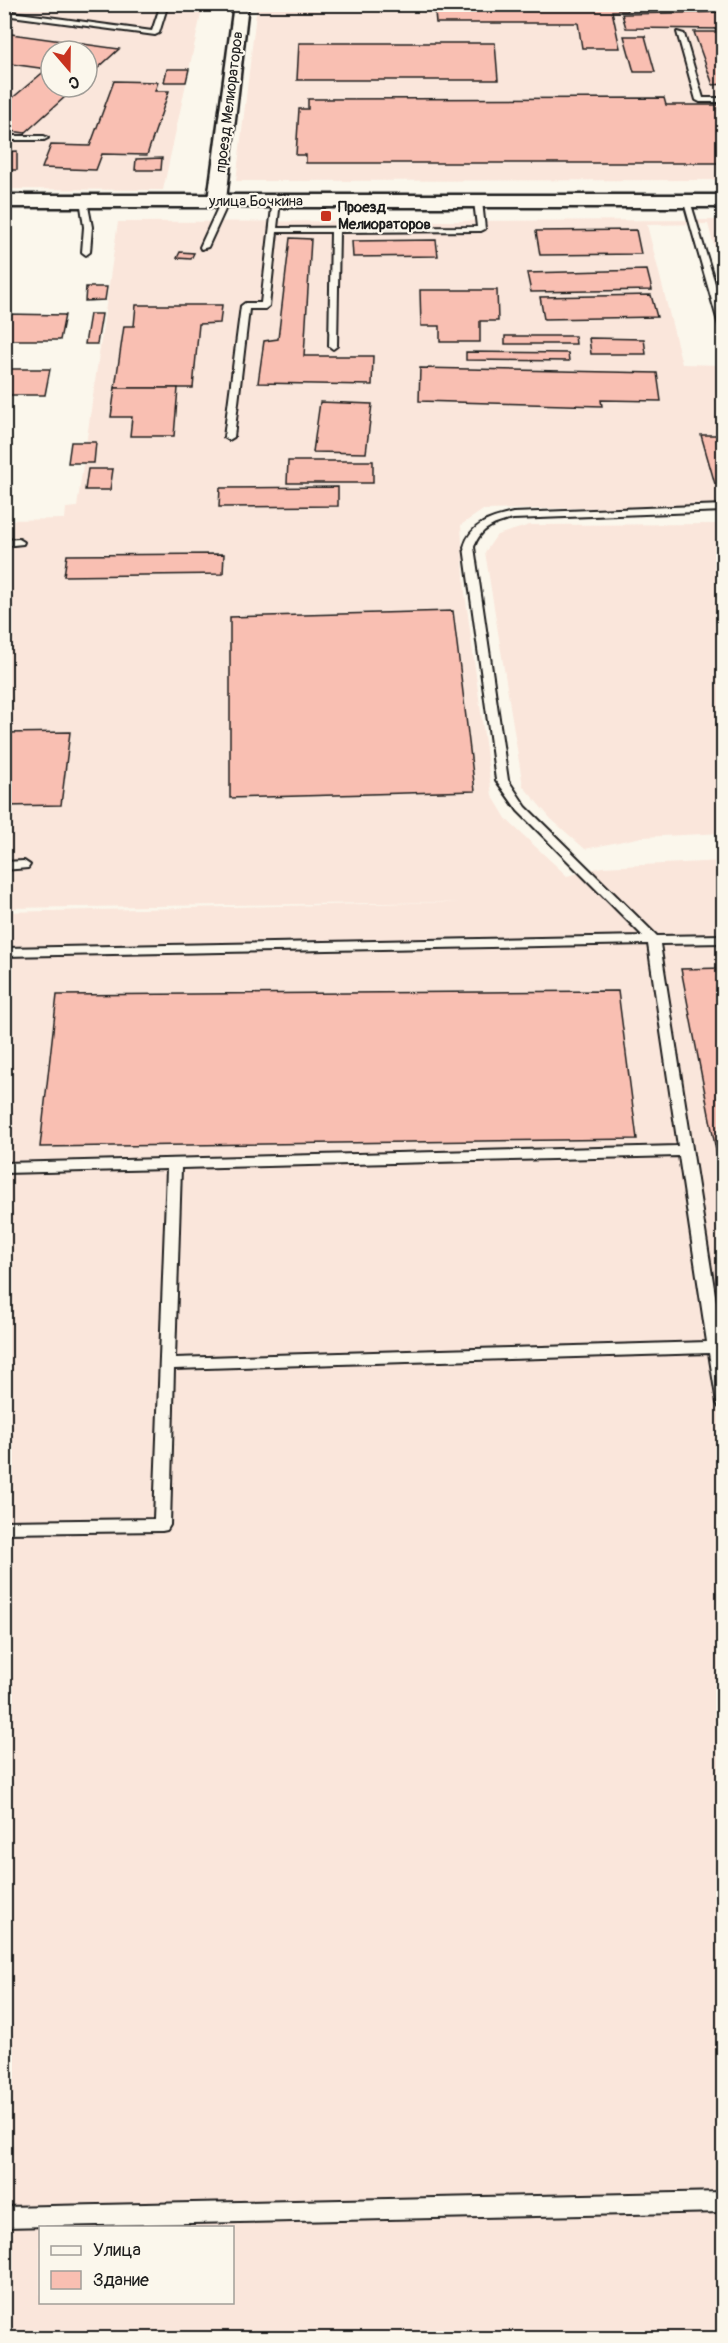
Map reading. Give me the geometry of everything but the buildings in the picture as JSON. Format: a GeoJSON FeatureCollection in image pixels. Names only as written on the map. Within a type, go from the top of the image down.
{"type":"FeatureCollection","features":[{"type":"Feature","properties":{"kind":"street","name":"проезд Мелиораторов"},"geometry":{"type":"LineString","coordinates":[[221,200],[241,4]]}},
{"type":"Feature","properties":{"kind":"street","name":"улица Бочкина"},"geometry":{"type":"LineString","coordinates":[[4,201],[723,201]]}},
{"type":"Feature","properties":{"kind":"lane"},"geometry":{"type":"LineString","coordinates":[[4,13],[155,33],[165,4]]}},
{"type":"Feature","properties":{"kind":"lane"},"geometry":{"type":"LineString","coordinates":[[681,34],[700,100],[723,100]]}},
{"type":"Feature","properties":{"kind":"lane"},"geometry":{"type":"LineString","coordinates":[[4,138],[44,138]]}},
{"type":"Feature","properties":{"kind":"lane"},"geometry":{"type":"LineString","coordinates":[[204,247],[221,200]]}},
{"type":"Feature","properties":{"kind":"lane"},"geometry":{"type":"LineString","coordinates":[[83,201],[88,227],[86,252]]}},
{"type":"Feature","properties":{"kind":"lane"},"geometry":{"type":"LineString","coordinates":[[229,437],[245,306],[265,306],[276,201]]}},
{"type":"Feature","properties":{"kind":"lane"},"geometry":{"type":"LineString","coordinates":[[273,230],[481,229],[478,201]]}},
{"type":"Feature","properties":{"kind":"lane"},"geometry":{"type":"LineString","coordinates":[[686,201],[723,329]]}},
{"type":"Feature","properties":{"kind":"lane"},"geometry":{"type":"LineString","coordinates":[[333,346],[334,229]]}},
{"type":"Feature","properties":{"kind":"lane"},"geometry":{"type":"LineString","coordinates":[[723,508],[513,516],[481,526],[471,535],[469,546],[502,780],[522,809],[653,939],[723,1403]]}},
{"type":"Feature","properties":{"kind":"lane"},"geometry":{"type":"LineString","coordinates":[[4,543],[19,543]]}},
{"type":"Feature","properties":{"kind":"lane"},"geometry":{"type":"LineString","coordinates":[[4,866],[24,866]]}},
{"type":"Feature","properties":{"kind":"lane"},"geometry":{"type":"LineString","coordinates":[[4,952],[723,939]]}},
{"type":"Feature","properties":{"kind":"lane"},"geometry":{"type":"LineString","coordinates":[[4,1168],[685,1151]]}},
{"type":"Feature","properties":{"kind":"lane"},"geometry":{"type":"LineString","coordinates":[[4,1527],[162,1525],[174,1164]]}},
{"type":"Feature","properties":{"kind":"lane"},"geometry":{"type":"LineString","coordinates":[[168,1364],[715,1347]]}},
{"type":"Feature","properties":{"kind":"lane"},"geometry":{"type":"LineString","coordinates":[[4,2217],[723,2202]]}},
{"type":"Feature","properties":{"kind":"shaded area"},"geometry":{"type":"Polygon","coordinates":[[[5,5],[203,5],[163,190],[5,189],[5,5]]]}},
{"type":"Feature","properties":{"kind":"shaded area"},"geometry":{"type":"Polygon","coordinates":[[[257,5],[723,5],[723,180],[236,181],[257,5]]]}},
{"type":"Feature","properties":{"kind":"shaded area"},"geometry":{"type":"Polygon","coordinates":[[[723,220],[723,280],[708,224],[647,225],[682,364],[721,365],[723,373],[723,505],[483,510],[461,525],[465,593],[492,795],[507,820],[567,876],[602,867],[723,861],[723,2338],[5,2338],[4,912],[459,902],[5,908],[5,520],[65,519],[66,508],[77,507],[118,222],[723,220]]]}},
{"type":"Feature","properties":{"kind":"shaded area"},"geometry":{"type":"Polygon","coordinates":[[[723,524],[723,833],[642,837],[585,849],[551,819],[523,786],[485,552],[497,535],[530,525],[723,524]]]}},
{"type":"Feature","properties":{"kind":"place","name":"Проезд Мелиораторов"},"geometry":{"type":"Point","coordinates":[326,216]}}]}
